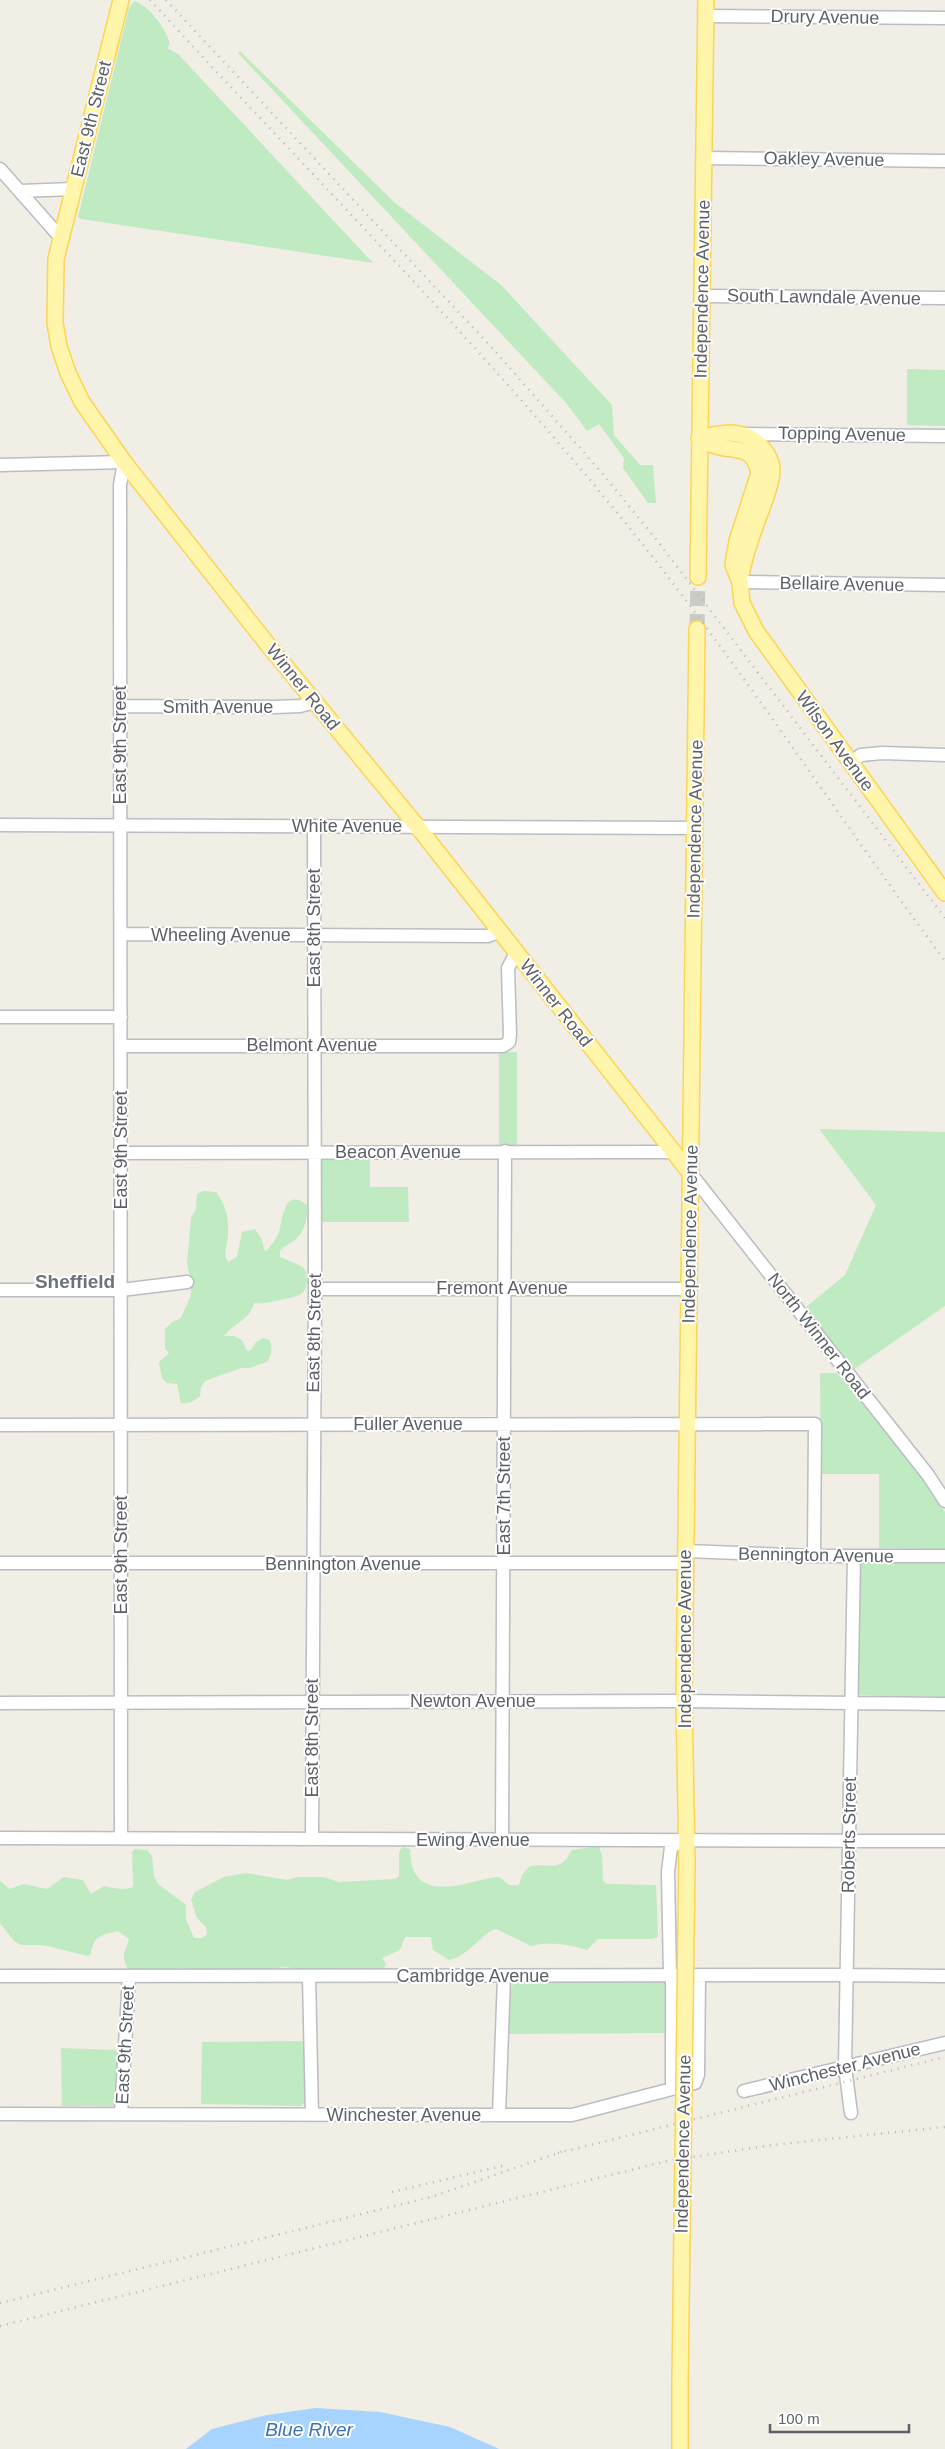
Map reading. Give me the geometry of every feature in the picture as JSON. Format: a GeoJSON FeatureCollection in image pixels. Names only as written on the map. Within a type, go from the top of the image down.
{"type":"FeatureCollection","features":[{"type":"Feature","properties":{"kind":"main road","name":"East 9th Street"},"geometry":{"type":"LineString","coordinates":[[61,238],[121,0]]}},
{"type":"Feature","properties":{"kind":"main road","name":"Independence Avenue"},"geometry":{"type":"LineString","coordinates":[[698,577],[706,0]]}},
{"type":"Feature","properties":{"kind":"main road","name":"Winner Road"},"geometry":{"type":"LineString","coordinates":[[61,238],[56,259],[55,322],[59,346],[68,373],[82,402],[124,462],[315,702],[418,826],[691,1174]]}},
{"type":"Feature","properties":{"kind":"main road","name":"Wilson Avenue"},"geometry":{"type":"LineString","coordinates":[[699,438],[723,432],[738,434],[760,445],[768,455],[772,470],[769,487],[745,552],[740,582],[742,602],[756,631],[850,762],[939,876],[945,893]]}},
{"type":"Feature","properties":{"kind":"main road","name":"Wilson Avenue"},"geometry":{"type":"LineString","coordinates":[[699,438],[714,446],[741,450],[751,454],[757,462],[759,473],[737,541],[733,565],[740,582]]}},
{"type":"Feature","properties":{"kind":"main road","name":"Independence Avenue"},"geometry":{"type":"LineString","coordinates":[[680,2449],[687,1859],[684,1701],[697,629]]}},
{"type":"Feature","properties":{"kind":"street","name":"Drury Avenue"},"geometry":{"type":"LineString","coordinates":[[706,16],[945,18]]}},
{"type":"Feature","properties":{"kind":"street","name":"Oakley Avenue"},"geometry":{"type":"LineString","coordinates":[[703,158],[945,161]]}},
{"type":"Feature","properties":{"kind":"street"},"geometry":{"type":"LineString","coordinates":[[0,169],[61,238]]}},
{"type":"Feature","properties":{"kind":"street"},"geometry":{"type":"LineString","coordinates":[[20,191],[73,189]]}},
{"type":"Feature","properties":{"kind":"street","name":"South Lawndale Avenue"},"geometry":{"type":"LineString","coordinates":[[702,296],[945,298]]}},
{"type":"Feature","properties":{"kind":"street","name":"Topping Avenue"},"geometry":{"type":"LineString","coordinates":[[738,434],[945,436]]}},
{"type":"Feature","properties":{"kind":"street"},"geometry":{"type":"LineString","coordinates":[[0,465],[124,462]]}},
{"type":"Feature","properties":{"kind":"street","name":"East 9th Street"},"geometry":{"type":"LineString","coordinates":[[122,1837],[120,485],[124,462]]}},
{"type":"Feature","properties":{"kind":"street","name":"Bellaire Avenue"},"geometry":{"type":"LineString","coordinates":[[740,582],[945,585]]}},
{"type":"Feature","properties":{"kind":"street","name":"Smith Avenue"},"geometry":{"type":"LineString","coordinates":[[120,706],[274,708],[300,706],[315,702]]}},
{"type":"Feature","properties":{"kind":"street"},"geometry":{"type":"LineString","coordinates":[[850,762],[861,755],[945,755]]}},
{"type":"Feature","properties":{"kind":"street","name":"White Avenue"},"geometry":{"type":"LineString","coordinates":[[0,825],[120,824],[695,828]]}},
{"type":"Feature","properties":{"kind":"street","name":"East 8th Street"},"geometry":{"type":"LineString","coordinates":[[312,1839],[315,1289],[314,826]]}},
{"type":"Feature","properties":{"kind":"street","name":"Wheeling Avenue"},"geometry":{"type":"LineString","coordinates":[[121,934],[488,936],[501,931]]}},
{"type":"Feature","properties":{"kind":"street","name":"Belmont Avenue"},"geometry":{"type":"LineString","coordinates":[[121,1046],[503,1046],[508,1042],[510,1034],[508,968],[516,953]]}},
{"type":"Feature","properties":{"kind":"street"},"geometry":{"type":"LineString","coordinates":[[0,1017],[121,1017]]}},
{"type":"Feature","properties":{"kind":"street","name":"East 7th Street"},"geometry":{"type":"LineString","coordinates":[[502,1840],[505,1152]]}},
{"type":"Feature","properties":{"kind":"street","name":"Beacon Avenue"},"geometry":{"type":"LineString","coordinates":[[121,1153],[674,1152]]}},
{"type":"Feature","properties":{"kind":"street","name":"North Winner Road"},"geometry":{"type":"LineString","coordinates":[[691,1174],[928,1475],[945,1501]]}},
{"type":"Feature","properties":{"kind":"street"},"geometry":{"type":"LineString","coordinates":[[0,1290],[121,1290],[187,1282]]}},
{"type":"Feature","properties":{"kind":"street","name":"Fremont Avenue"},"geometry":{"type":"LineString","coordinates":[[315,1289],[689,1288]]}},
{"type":"Feature","properties":{"kind":"street","name":"Fuller Avenue"},"geometry":{"type":"LineString","coordinates":[[0,1425],[815,1424],[814,1556]]}},
{"type":"Feature","properties":{"kind":"street","name":"Roberts Street"},"geometry":{"type":"LineString","coordinates":[[851,2113],[845,2067],[854,1556]]}},
{"type":"Feature","properties":{"kind":"street","name":"Bennington Avenue"},"geometry":{"type":"LineString","coordinates":[[0,1563],[504,1564],[686,1557],[945,1556]]}},
{"type":"Feature","properties":{"kind":"street","name":"Newton Avenue"},"geometry":{"type":"LineString","coordinates":[[0,1704],[313,1701],[851,1701],[945,1704]]}},
{"type":"Feature","properties":{"kind":"street","name":"Ewing Avenue"},"geometry":{"type":"LineString","coordinates":[[0,1838],[945,1841]]}},
{"type":"Feature","properties":{"kind":"street","name":"Independence Avenue"},"geometry":{"type":"LineString","coordinates":[[672,2089],[668,1882],[671,1847],[686,1839]]}},
{"type":"Feature","properties":{"kind":"street","name":"Cambridge Avenue"},"geometry":{"type":"LineString","coordinates":[[0,1976],[945,1976]]}},
{"type":"Feature","properties":{"kind":"street"},"geometry":{"type":"LineString","coordinates":[[309,1976],[312,2115]]}},
{"type":"Feature","properties":{"kind":"street","name":"Winchester Avenue"},"geometry":{"type":"LineString","coordinates":[[0,2114],[572,2115],[695,2083],[698,2076],[699,1976]]}},
{"type":"Feature","properties":{"kind":"street","name":"East 9th Street"},"geometry":{"type":"LineString","coordinates":[[121,2114],[129,1977]]}},
{"type":"Feature","properties":{"kind":"street"},"geometry":{"type":"LineString","coordinates":[[499,2115],[504,1977]]}},
{"type":"Feature","properties":{"kind":"street","name":"Winchester Avenue"},"geometry":{"type":"LineString","coordinates":[[744,2091],[945,2043]]}},
{"type":"Feature","properties":{"kind":"green space"},"geometry":{"type":"Polygon","coordinates":[[[134,1],[151,12],[161,25],[170,44],[167,48],[178,54],[373,263],[81,219],[78,217],[129,8],[134,1]]]}},
{"type":"Feature","properties":{"kind":"green space"},"geometry":{"type":"Polygon","coordinates":[[[240,51],[394,202],[501,285],[612,405],[614,435],[640,465],[653,465],[656,503],[648,503],[623,468],[624,458],[599,424],[587,431],[567,404],[238,53],[240,51]]]}},
{"type":"Feature","properties":{"kind":"green space"},"geometry":{"type":"Polygon","coordinates":[[[907,369],[945,370],[945,426],[907,425],[907,369]]]}},
{"type":"Feature","properties":{"kind":"green space"},"geometry":{"type":"Polygon","coordinates":[[[499,1052],[517,1052],[517,1146],[499,1146],[499,1052]]]}},
{"type":"Feature","properties":{"kind":"green space"},"geometry":{"type":"Polygon","coordinates":[[[819,1129],[945,1132],[945,1306],[853,1370],[805,1308],[845,1275],[876,1205],[819,1129]]]}},
{"type":"Feature","properties":{"kind":"green space"},"geometry":{"type":"Polygon","coordinates":[[[370,1156],[370,1187],[408,1187],[409,1222],[321,1222],[322,1157],[370,1156]]]}},
{"type":"Feature","properties":{"kind":"green space"},"geometry":{"type":"Polygon","coordinates":[[[204,1191],[216,1192],[226,1212],[228,1238],[225,1252],[228,1262],[237,1257],[242,1232],[255,1229],[262,1240],[265,1252],[278,1235],[286,1206],[289,1202],[299,1200],[307,1205],[307,1214],[302,1232],[280,1251],[280,1257],[302,1267],[306,1273],[307,1280],[305,1290],[298,1295],[267,1303],[254,1303],[250,1313],[224,1336],[234,1336],[242,1340],[247,1351],[251,1350],[256,1342],[263,1338],[269,1340],[271,1351],[267,1362],[249,1368],[241,1368],[205,1381],[201,1387],[200,1396],[192,1402],[181,1403],[177,1384],[167,1383],[162,1378],[159,1362],[169,1353],[165,1349],[165,1329],[172,1322],[181,1318],[191,1295],[187,1263],[191,1218],[196,1209],[197,1194],[204,1191]]]}},
{"type":"Feature","properties":{"kind":"green space"},"geometry":{"type":"Polygon","coordinates":[[[820,1373],[837,1373],[920,1473],[945,1512],[945,1549],[879,1548],[879,1474],[821,1474],[820,1373]]]}},
{"type":"Feature","properties":{"kind":"green space"},"geometry":{"type":"Polygon","coordinates":[[[945,1560],[945,1697],[858,1695],[859,1561],[945,1560]]]}},
{"type":"Feature","properties":{"kind":"green space"},"geometry":{"type":"Polygon","coordinates":[[[599,1846],[602,1856],[603,1881],[607,1884],[656,1885],[658,1937],[652,1939],[598,1939],[587,1950],[559,1944],[531,1946],[496,1929],[486,1934],[463,1954],[449,1960],[433,1950],[431,1937],[405,1937],[400,1950],[382,1958],[386,1964],[384,1968],[346,1968],[324,1972],[310,1972],[282,1967],[272,1970],[217,1972],[183,1968],[172,1970],[128,1970],[124,1954],[129,1939],[118,1931],[99,1937],[94,1943],[91,1954],[87,1956],[43,1945],[21,1945],[14,1941],[0,1923],[0,1881],[9,1889],[24,1884],[47,1889],[64,1877],[83,1880],[91,1894],[104,1886],[125,1889],[133,1887],[132,1852],[135,1849],[147,1850],[152,1856],[154,1876],[158,1884],[186,1905],[186,1919],[194,1938],[202,1938],[207,1934],[206,1927],[197,1918],[191,1900],[195,1892],[224,1877],[246,1873],[287,1880],[297,1877],[323,1877],[339,1882],[395,1879],[399,1876],[399,1852],[403,1847],[410,1849],[413,1869],[420,1879],[429,1885],[440,1887],[453,1886],[499,1877],[509,1885],[519,1885],[522,1875],[530,1866],[555,1866],[563,1862],[572,1850],[599,1846]]]}},
{"type":"Feature","properties":{"kind":"green space"},"geometry":{"type":"Polygon","coordinates":[[[518,1980],[667,1981],[667,2033],[509,2034],[511,1988],[514,1982],[518,1980]]]}},
{"type":"Feature","properties":{"kind":"green space"},"geometry":{"type":"Polygon","coordinates":[[[305,2041],[305,2103],[300,2106],[201,2104],[202,2042],[305,2041]]]}},
{"type":"Feature","properties":{"kind":"green space"},"geometry":{"type":"Polygon","coordinates":[[[61,2048],[115,2050],[119,2054],[115,2106],[62,2106],[61,2048]]]}},
{"type":"Feature","properties":{"kind":"water","name":"Blue River"},"geometry":{"type":"Polygon","coordinates":[[[316,2408],[380,2412],[450,2427],[499,2449],[186,2449],[212,2429],[267,2415],[316,2408]]]}},
{"type":"Feature","properties":{"kind":"tunnel"},"geometry":{"type":"LineString","coordinates":[[697,629],[698,577]]}},
{"type":"Feature","properties":{"kind":"railway"},"geometry":{"type":"LineString","coordinates":[[150,0],[447,318],[563,448],[619,515],[745,680],[945,961]]}},
{"type":"Feature","properties":{"kind":"railway"},"geometry":{"type":"LineString","coordinates":[[166,0],[495,351],[601,472],[659,543],[945,918]]}},
{"type":"Feature","properties":{"kind":"railway"},"geometry":{"type":"LineString","coordinates":[[558,2153],[945,2057]]}},
{"type":"Feature","properties":{"kind":"railway"},"geometry":{"type":"LineString","coordinates":[[0,2326],[667,2161],[772,2145],[945,2127]]}},
{"type":"Feature","properties":{"kind":"railway"},"geometry":{"type":"LineString","coordinates":[[0,2303],[431,2197],[564,2151]]}},
{"type":"Feature","properties":{"kind":"railway"},"geometry":{"type":"LineString","coordinates":[[392,2192],[502,2166]]}},
{"type":"Feature","properties":{"kind":"district","name":"Sheffield"},"geometry":{"type":"Point","coordinates":[75,1281]}}]}
